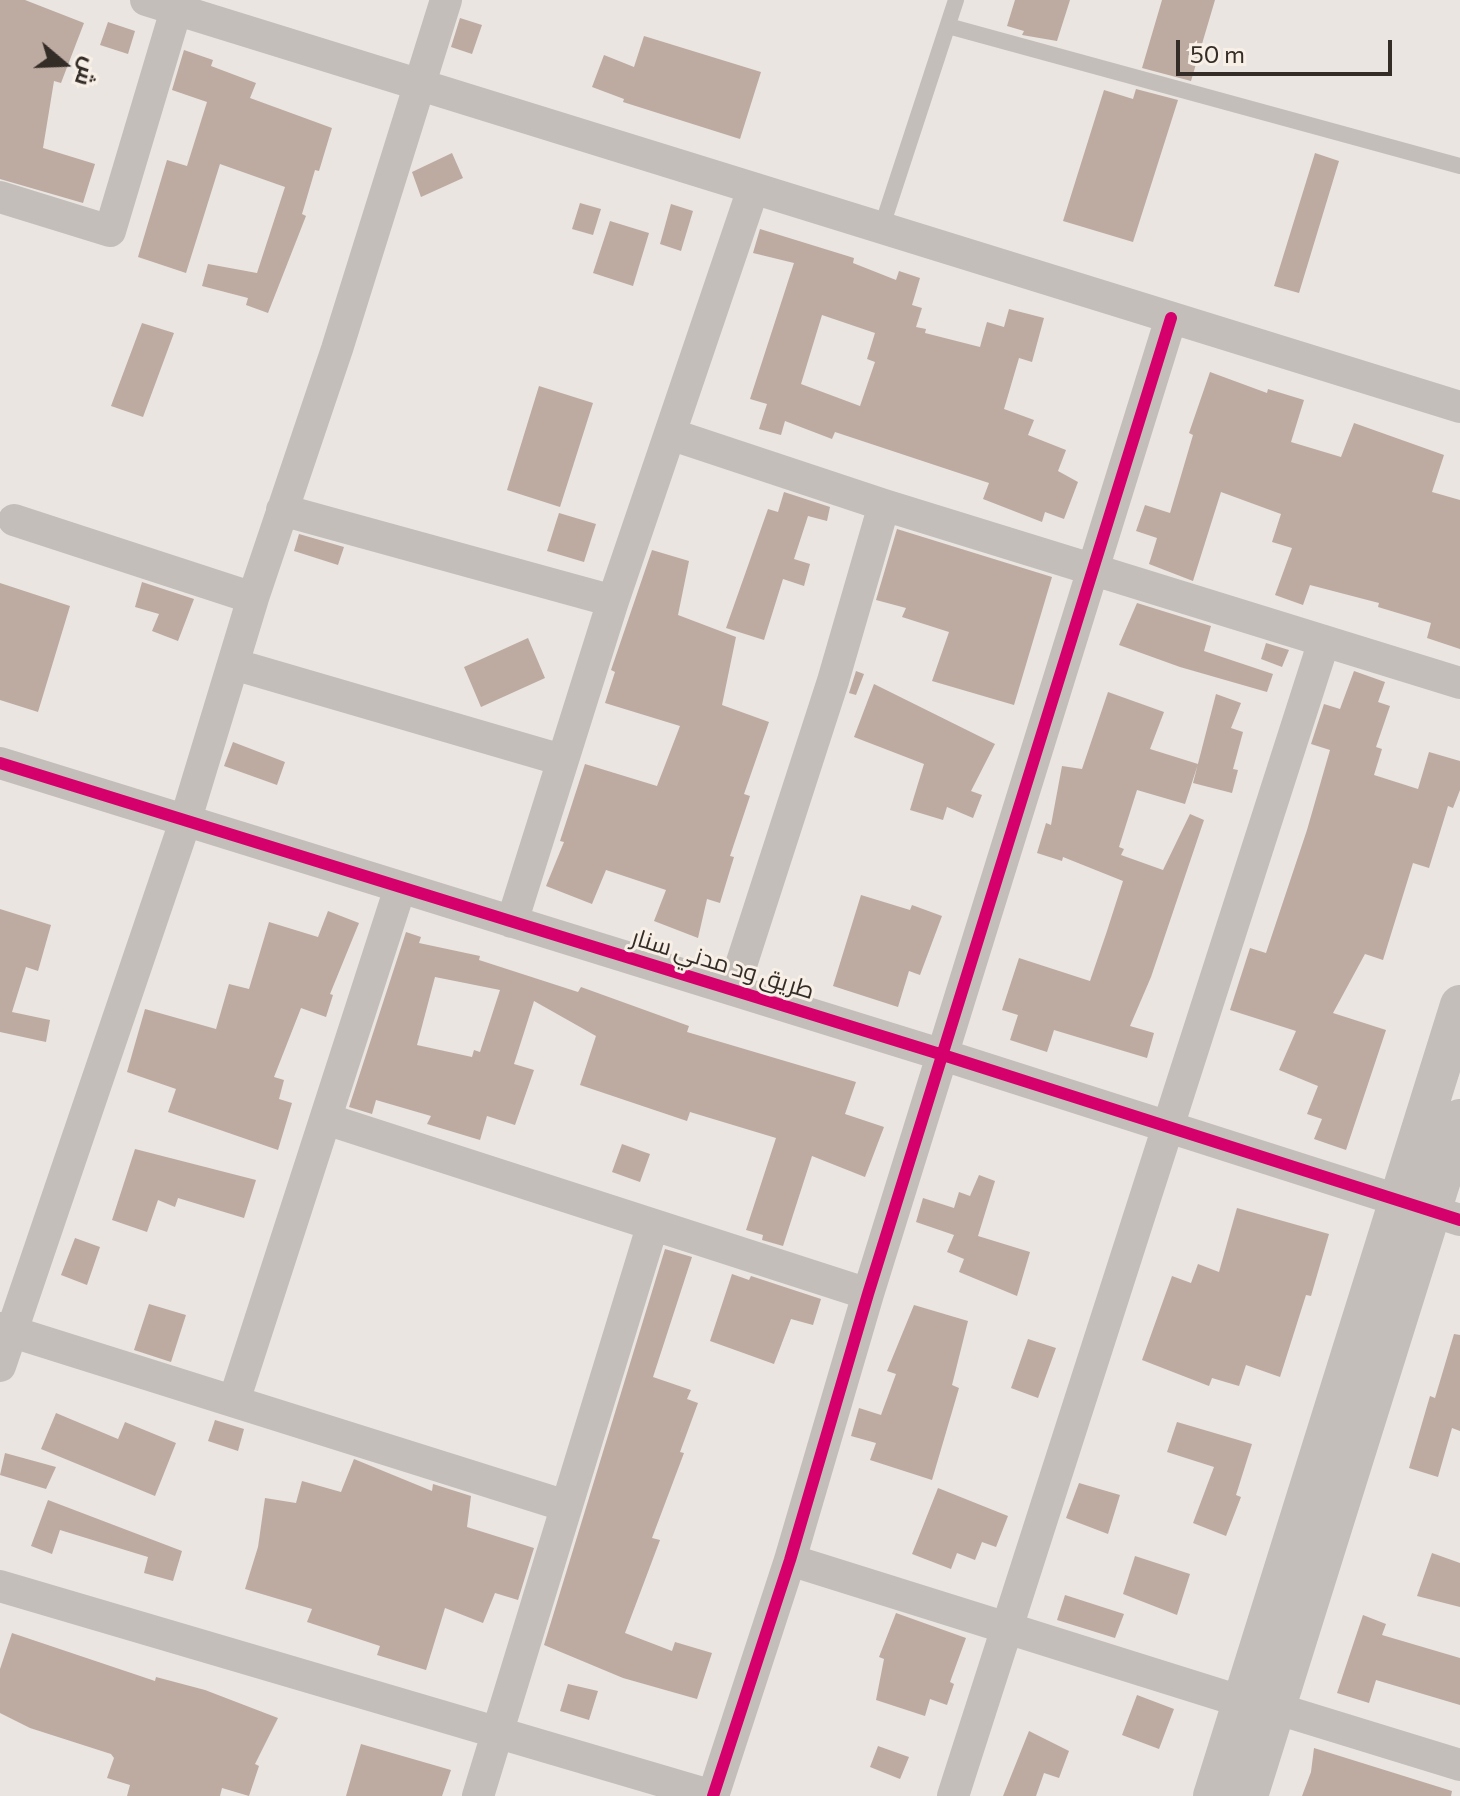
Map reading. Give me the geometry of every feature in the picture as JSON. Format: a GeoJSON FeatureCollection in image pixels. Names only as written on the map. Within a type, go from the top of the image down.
{"type":"FeatureCollection","features":[{"type":"Feature","properties":{"kind":"street"},"geometry":{"type":"LineString","coordinates":[[0,1366],[6,1330],[185,822],[253,598],[337,349],[446,0]]}},
{"type":"Feature","properties":{"kind":"street"},"geometry":{"type":"LineString","coordinates":[[0,197],[110,231],[167,3],[881,229],[1460,407]]}},
{"type":"Feature","properties":{"kind":"street"},"geometry":{"type":"LineString","coordinates":[[512,922],[613,601],[753,189]]}},
{"type":"Feature","properties":{"kind":"street"},"geometry":{"type":"LineString","coordinates":[[0,1586],[713,1796],[790,1560],[868,1294],[1171,318]]}},
{"type":"Feature","properties":{"kind":"street"},"geometry":{"type":"LineString","coordinates":[[670,434],[884,505],[1460,683]]}},
{"type":"Feature","properties":{"kind":"street"},"geometry":{"type":"LineString","coordinates":[[733,990],[833,681],[884,505]]}},
{"type":"Feature","properties":{"kind":"street"},"geometry":{"type":"LineString","coordinates":[[282,510],[613,601]]}},
{"type":"Feature","properties":{"kind":"street"},"geometry":{"type":"LineString","coordinates":[[14,520],[253,598]]}},
{"type":"Feature","properties":{"kind":"street"},"geometry":{"type":"LineString","coordinates":[[953,1796],[1324,641]]}},
{"type":"Feature","properties":{"kind":"street"},"geometry":{"type":"LineString","coordinates":[[233,664],[562,760]]}},
{"type":"Feature","properties":{"kind":"street","name":"طريق ود مدني سنار"},"geometry":{"type":"LineString","coordinates":[[0,763],[1170,1126],[1430,1211]]}},
{"type":"Feature","properties":{"kind":"street"},"geometry":{"type":"LineString","coordinates":[[234,1401],[400,888]]}},
{"type":"Feature","properties":{"kind":"street"},"geometry":{"type":"LineString","coordinates":[[1430,1211],[1460,1005]]}},
{"type":"Feature","properties":{"kind":"street"},"geometry":{"type":"LineString","coordinates":[[326,1119],[652,1227],[868,1294]]}},
{"type":"Feature","properties":{"kind":"street"},"geometry":{"type":"LineString","coordinates":[[1213,1796],[1260,1705],[1460,1119]]}},
{"type":"Feature","properties":{"kind":"street"},"geometry":{"type":"LineString","coordinates":[[478,1796],[652,1227]]}},
{"type":"Feature","properties":{"kind":"street"},"geometry":{"type":"LineString","coordinates":[[6,1330],[566,1506]]}},
{"type":"Feature","properties":{"kind":"street"},"geometry":{"type":"LineString","coordinates":[[790,1560],[1460,1765]]}},
{"type":"Feature","properties":{"kind":"street"},"geometry":{"type":"LineString","coordinates":[[1248,1796],[1260,1705]]}},
{"type":"Feature","properties":{"kind":"lane"},"geometry":{"type":"LineString","coordinates":[[881,229],[956,0]]}},
{"type":"Feature","properties":{"kind":"lane"},"geometry":{"type":"LineString","coordinates":[[948,26],[1460,166]]}},
{"type":"Feature","properties":{"kind":"building"},"geometry":{"type":"Polygon","coordinates":[[[0,0],[25,0],[84,23],[61,83],[54,81],[43,148],[95,164],[83,203],[0,179],[0,0]]]}},
{"type":"Feature","properties":{"kind":"building"},"geometry":{"type":"Polygon","coordinates":[[[1015,0],[1070,0],[1057,41],[1022,35],[1024,31],[1007,26],[1015,0]]]}},
{"type":"Feature","properties":{"kind":"building"},"geometry":{"type":"Polygon","coordinates":[[[1162,0],[1215,0],[1191,81],[1142,68],[1162,0]]]}},
{"type":"Feature","properties":{"kind":"building"},"geometry":{"type":"Polygon","coordinates":[[[460,18],[482,25],[472,54],[451,47],[460,18]]]}},
{"type":"Feature","properties":{"kind":"building"},"geometry":{"type":"Polygon","coordinates":[[[108,22],[135,31],[128,54],[100,45],[108,22]]]}},
{"type":"Feature","properties":{"kind":"building"},"geometry":{"type":"Polygon","coordinates":[[[644,36],[761,72],[740,139],[623,102],[624,99],[592,87],[604,55],[634,67],[644,36]]]}},
{"type":"Feature","properties":{"kind":"building"},"geometry":{"type":"Polygon","coordinates":[[[184,50],[213,60],[211,66],[256,83],[250,98],[332,128],[302,214],[306,216],[268,313],[246,305],[248,298],[202,286],[208,264],[257,273],[285,187],[220,164],[186,273],[138,257],[167,160],[187,166],[207,102],[172,90],[184,50]]]}},
{"type":"Feature","properties":{"kind":"building"},"geometry":{"type":"Polygon","coordinates":[[[1136,89],[1178,100],[1133,242],[1063,221],[1104,90],[1133,99],[1136,89]]]}},
{"type":"Feature","properties":{"kind":"building"},"geometry":{"type":"Polygon","coordinates":[[[452,153],[463,178],[421,197],[412,172],[452,153]]]}},
{"type":"Feature","properties":{"kind":"building"},"geometry":{"type":"Polygon","coordinates":[[[1315,153],[1339,161],[1299,293],[1274,286],[1315,153]]]}},
{"type":"Feature","properties":{"kind":"building"},"geometry":{"type":"Polygon","coordinates":[[[580,203],[601,209],[593,235],[572,229],[580,203]]]}},
{"type":"Feature","properties":{"kind":"building"},"geometry":{"type":"Polygon","coordinates":[[[671,204],[693,211],[681,251],[660,244],[671,204]]]}},
{"type":"Feature","properties":{"kind":"building"},"geometry":{"type":"Polygon","coordinates":[[[610,221],[649,233],[633,286],[593,273],[610,221]]]}},
{"type":"Feature","properties":{"kind":"building"},"geometry":{"type":"Polygon","coordinates":[[[760,229],[854,258],[853,263],[896,280],[899,271],[920,278],[912,305],[922,308],[916,327],[926,329],[925,333],[980,347],[987,322],[1004,327],[1009,309],[1044,318],[1032,362],[1019,358],[1004,409],[1034,420],[1028,435],[1066,450],[1058,471],[1078,482],[1064,519],[1045,512],[1042,522],[983,499],[989,483],[835,432],[832,439],[785,421],[781,435],[759,429],[767,404],[750,399],[794,263],[753,253],[760,229]],[[822,315],[801,384],[860,406],[875,362],[867,359],[875,333],[822,315]]]}},
{"type":"Feature","properties":{"kind":"building"},"geometry":{"type":"Polygon","coordinates":[[[142,323],[174,333],[143,417],[111,406],[142,323]]]}},
{"type":"Feature","properties":{"kind":"building"},"geometry":{"type":"Polygon","coordinates":[[[1210,372],[1267,393],[1268,389],[1304,400],[1291,442],[1341,457],[1354,423],[1444,455],[1432,492],[1460,500],[1460,649],[1427,638],[1431,623],[1378,607],[1379,603],[1310,585],[1303,605],[1275,595],[1292,548],[1272,542],[1281,514],[1221,492],[1193,581],[1149,564],[1157,538],[1136,531],[1145,505],[1170,513],[1193,435],[1189,433],[1210,372]]]}},
{"type":"Feature","properties":{"kind":"building"},"geometry":{"type":"Polygon","coordinates":[[[539,386],[593,403],[560,507],[507,490],[539,386]]]}},
{"type":"Feature","properties":{"kind":"building"},"geometry":{"type":"Polygon","coordinates":[[[784,492],[830,507],[827,521],[808,516],[794,559],[810,564],[804,586],[783,579],[764,640],[726,628],[768,509],[778,512],[784,492]]]}},
{"type":"Feature","properties":{"kind":"building"},"geometry":{"type":"Polygon","coordinates":[[[559,513],[596,524],[584,562],[547,551],[559,513]]]}},
{"type":"Feature","properties":{"kind":"building"},"geometry":{"type":"Polygon","coordinates":[[[897,529],[1052,577],[1014,705],[932,681],[949,632],[902,617],[906,608],[876,600],[897,529]]]}},
{"type":"Feature","properties":{"kind":"building"},"geometry":{"type":"Polygon","coordinates":[[[299,534],[344,547],[338,565],[294,551],[299,534]]]}},
{"type":"Feature","properties":{"kind":"building"},"geometry":{"type":"Polygon","coordinates":[[[652,550],[689,561],[678,615],[736,637],[722,705],[769,722],[744,794],[750,796],[730,856],[734,857],[720,903],[707,899],[698,938],[654,921],[666,890],[606,870],[592,904],[546,886],[564,842],[560,841],[585,764],[657,786],[680,726],[605,703],[615,672],[611,670],[652,550]]]}},
{"type":"Feature","properties":{"kind":"building"},"geometry":{"type":"Polygon","coordinates":[[[142,582],[194,599],[178,641],[152,631],[159,614],[135,607],[142,582]]]}},
{"type":"Feature","properties":{"kind":"building"},"geometry":{"type":"Polygon","coordinates":[[[0,583],[70,606],[38,712],[0,700],[0,583]]]}},
{"type":"Feature","properties":{"kind":"building"},"geometry":{"type":"Polygon","coordinates":[[[1137,603],[1211,626],[1204,651],[1273,674],[1267,692],[1180,667],[1119,645],[1137,603]]]}},
{"type":"Feature","properties":{"kind":"building"},"geometry":{"type":"Polygon","coordinates":[[[528,638],[545,678],[481,707],[464,667],[528,638]]]}},
{"type":"Feature","properties":{"kind":"building"},"geometry":{"type":"Polygon","coordinates":[[[1266,643],[1289,650],[1282,667],[1261,659],[1266,643]]]}},
{"type":"Feature","properties":{"kind":"building"},"geometry":{"type":"Polygon","coordinates":[[[856,671],[864,674],[856,695],[849,693],[856,671]]]}},
{"type":"Feature","properties":{"kind":"building"},"geometry":{"type":"Polygon","coordinates":[[[1354,671],[1385,682],[1378,702],[1390,706],[1376,747],[1382,749],[1374,775],[1418,789],[1429,752],[1460,761],[1460,790],[1453,808],[1448,806],[1429,868],[1413,863],[1383,960],[1365,954],[1333,1013],[1386,1030],[1346,1150],[1314,1139],[1322,1119],[1307,1114],[1318,1086],[1279,1070],[1296,1031],[1230,1010],[1250,948],[1266,953],[1307,830],[1330,750],[1311,744],[1324,704],[1340,709],[1354,671]]]}},
{"type":"Feature","properties":{"kind":"building"},"geometry":{"type":"Polygon","coordinates":[[[874,684],[995,744],[971,791],[982,795],[973,818],[947,807],[943,820],[910,810],[924,764],[854,737],[874,684]]]}},
{"type":"Feature","properties":{"kind":"building"},"geometry":{"type":"Polygon","coordinates":[[[1108,692],[1164,712],[1150,749],[1198,764],[1185,804],[1137,790],[1119,847],[1124,849],[1121,855],[1163,870],[1190,814],[1204,820],[1151,977],[1130,1026],[1154,1033],[1147,1058],[1054,1030],[1047,1052],[1010,1040],[1018,1015],[1002,1010],[1019,958],[1090,981],[1107,931],[1123,881],[1063,857],[1062,861],[1037,853],[1046,823],[1051,825],[1062,766],[1082,769],[1108,692]]]}},
{"type":"Feature","properties":{"kind":"building"},"geometry":{"type":"Polygon","coordinates":[[[1216,694],[1241,703],[1231,728],[1243,732],[1233,769],[1238,770],[1232,793],[1193,783],[1216,694]]]}},
{"type":"Feature","properties":{"kind":"building"},"geometry":{"type":"Polygon","coordinates":[[[233,742],[285,762],[277,785],[224,766],[233,742]]]}},
{"type":"Feature","properties":{"kind":"building"},"geometry":{"type":"Polygon","coordinates":[[[861,895],[910,910],[912,905],[942,916],[920,975],[909,971],[898,1007],[833,986],[861,895]]]}},
{"type":"Feature","properties":{"kind":"building"},"geometry":{"type":"Polygon","coordinates":[[[0,909],[51,925],[38,971],[26,967],[12,1012],[50,1020],[46,1042],[0,1032],[0,909]]]}},
{"type":"Feature","properties":{"kind":"building"},"geometry":{"type":"Polygon","coordinates":[[[328,911],[359,923],[330,994],[333,995],[326,1017],[301,1008],[274,1077],[284,1080],[279,1099],[292,1103],[278,1150],[168,1112],[176,1089],[127,1072],[145,1009],[216,1029],[229,984],[249,989],[269,922],[318,937],[328,911]]]}},
{"type":"Feature","properties":{"kind":"building"},"geometry":{"type":"Polygon","coordinates":[[[406,932],[421,937],[419,943],[480,956],[479,960],[578,992],[581,987],[689,1026],[687,1032],[856,1082],[845,1114],[884,1127],[865,1177],[812,1156],[783,1246],[762,1240],[763,1235],[746,1230],[776,1138],[690,1112],[687,1121],[580,1085],[596,1036],[534,1001],[514,1064],[534,1070],[515,1125],[487,1116],[480,1140],[427,1124],[431,1116],[376,1100],[372,1114],[349,1107],[406,932]],[[435,977],[417,1045],[472,1057],[474,1050],[480,1052],[500,990],[435,977]]]}},
{"type":"Feature","properties":{"kind":"building"},"geometry":{"type":"Polygon","coordinates":[[[622,1144],[650,1154],[640,1182],[612,1172],[622,1144]]]}},
{"type":"Feature","properties":{"kind":"building"},"geometry":{"type":"Polygon","coordinates":[[[135,1149],[256,1180],[244,1218],[178,1198],[175,1207],[158,1200],[147,1232],[112,1220],[135,1149]]]}},
{"type":"Feature","properties":{"kind":"building"},"geometry":{"type":"Polygon","coordinates":[[[979,1175],[995,1181],[978,1236],[1030,1252],[1017,1296],[959,1272],[964,1259],[947,1252],[954,1235],[916,1222],[923,1198],[954,1208],[959,1192],[970,1196],[979,1175]]]}},
{"type":"Feature","properties":{"kind":"building"},"geometry":{"type":"Polygon","coordinates":[[[1237,1208],[1329,1234],[1311,1296],[1306,1295],[1280,1377],[1246,1365],[1239,1386],[1212,1378],[1209,1386],[1142,1360],[1172,1276],[1191,1283],[1198,1264],[1219,1272],[1237,1208]]]}},
{"type":"Feature","properties":{"kind":"building"},"geometry":{"type":"Polygon","coordinates":[[[75,1238],[100,1247],[87,1285],[61,1275],[75,1238]]]}},
{"type":"Feature","properties":{"kind":"building"},"geometry":{"type":"Polygon","coordinates":[[[665,1249],[692,1257],[653,1377],[691,1390],[687,1399],[698,1403],[680,1452],[684,1453],[652,1538],[660,1540],[625,1633],[672,1651],[675,1642],[712,1653],[697,1699],[623,1678],[544,1645],[665,1249]]]}},
{"type":"Feature","properties":{"kind":"building"},"geometry":{"type":"Polygon","coordinates":[[[732,1274],[749,1280],[751,1276],[821,1299],[813,1325],[791,1319],[774,1364],[710,1341],[732,1274]]]}},
{"type":"Feature","properties":{"kind":"building"},"geometry":{"type":"Polygon","coordinates":[[[149,1304],[186,1315],[171,1362],[134,1350],[149,1304]]]}},
{"type":"Feature","properties":{"kind":"building"},"geometry":{"type":"Polygon","coordinates":[[[914,1305],[968,1321],[952,1385],[959,1388],[932,1480],[870,1460],[876,1443],[851,1436],[859,1408],[881,1415],[896,1374],[887,1371],[914,1305]]]}},
{"type":"Feature","properties":{"kind":"building"},"geometry":{"type":"Polygon","coordinates":[[[1454,1334],[1460,1335],[1460,1431],[1452,1428],[1438,1477],[1409,1468],[1430,1396],[1435,1398],[1454,1334]]]}},
{"type":"Feature","properties":{"kind":"building"},"geometry":{"type":"Polygon","coordinates":[[[1028,1339],[1056,1348],[1038,1398],[1011,1388],[1028,1339]]]}},
{"type":"Feature","properties":{"kind":"building"},"geometry":{"type":"Polygon","coordinates":[[[56,1413],[118,1439],[125,1422],[176,1443],[155,1496],[41,1449],[56,1413]]]}},
{"type":"Feature","properties":{"kind":"building"},"geometry":{"type":"Polygon","coordinates":[[[215,1420],[244,1429],[238,1451],[208,1441],[215,1420]]]}},
{"type":"Feature","properties":{"kind":"building"},"geometry":{"type":"Polygon","coordinates":[[[1177,1422],[1252,1444],[1236,1495],[1241,1497],[1226,1536],[1193,1523],[1214,1467],[1167,1452],[1177,1422]]]}},
{"type":"Feature","properties":{"kind":"building"},"geometry":{"type":"Polygon","coordinates":[[[5,1453],[56,1467],[46,1489],[0,1475],[5,1453]]]}},
{"type":"Feature","properties":{"kind":"building"},"geometry":{"type":"Polygon","coordinates":[[[354,1459],[432,1491],[433,1484],[471,1496],[467,1527],[534,1548],[518,1600],[495,1593],[483,1623],[445,1608],[426,1670],[377,1655],[380,1646],[307,1622],[312,1609],[245,1589],[258,1547],[265,1498],[296,1503],[302,1481],[341,1492],[354,1459]]]}},
{"type":"Feature","properties":{"kind":"building"},"geometry":{"type":"Polygon","coordinates":[[[1079,1483],[1120,1495],[1108,1534],[1066,1518],[1079,1483]]]}},
{"type":"Feature","properties":{"kind":"building"},"geometry":{"type":"Polygon","coordinates":[[[938,1488],[1008,1516],[996,1547],[982,1542],[975,1560],[957,1553],[951,1569],[912,1554],[938,1488]]]}},
{"type":"Feature","properties":{"kind":"building"},"geometry":{"type":"Polygon","coordinates":[[[48,1500],[182,1551],[173,1581],[144,1573],[148,1557],[60,1530],[52,1554],[31,1546],[48,1500]]]}},
{"type":"Feature","properties":{"kind":"building"},"geometry":{"type":"Polygon","coordinates":[[[1432,1553],[1460,1563],[1460,1607],[1417,1596],[1432,1553]]]}},
{"type":"Feature","properties":{"kind":"building"},"geometry":{"type":"Polygon","coordinates":[[[1135,1556],[1190,1574],[1177,1615],[1123,1594],[1135,1556]]]}},
{"type":"Feature","properties":{"kind":"building"},"geometry":{"type":"Polygon","coordinates":[[[1065,1595],[1124,1614],[1115,1638],[1057,1620],[1065,1595]]]}},
{"type":"Feature","properties":{"kind":"building"},"geometry":{"type":"Polygon","coordinates":[[[896,1613],[966,1638],[950,1682],[954,1684],[947,1705],[930,1699],[925,1716],[876,1700],[884,1659],[879,1657],[896,1613]]]}},
{"type":"Feature","properties":{"kind":"building"},"geometry":{"type":"Polygon","coordinates":[[[1363,1615],[1386,1624],[1382,1635],[1460,1658],[1460,1705],[1376,1680],[1369,1703],[1337,1693],[1363,1615]]]}},
{"type":"Feature","properties":{"kind":"building"},"geometry":{"type":"Polygon","coordinates":[[[12,1633],[155,1681],[156,1677],[205,1690],[278,1718],[255,1764],[259,1766],[249,1796],[222,1788],[220,1796],[127,1796],[130,1785],[107,1778],[114,1758],[111,1754],[30,1728],[0,1713],[0,1669],[12,1633]]]}},
{"type":"Feature","properties":{"kind":"building"},"geometry":{"type":"Polygon","coordinates":[[[568,1684],[598,1691],[589,1720],[560,1711],[568,1684]]]}},
{"type":"Feature","properties":{"kind":"building"},"geometry":{"type":"Polygon","coordinates":[[[1137,1695],[1174,1709],[1159,1749],[1122,1735],[1137,1695]]]}},
{"type":"Feature","properties":{"kind":"building"},"geometry":{"type":"Polygon","coordinates":[[[1029,1731],[1069,1751],[1059,1778],[1044,1773],[1036,1796],[1003,1796],[1029,1731]]]}},
{"type":"Feature","properties":{"kind":"building"},"geometry":{"type":"Polygon","coordinates":[[[361,1744],[451,1770],[442,1796],[346,1796],[361,1744]]]}},
{"type":"Feature","properties":{"kind":"building"},"geometry":{"type":"Polygon","coordinates":[[[878,1746],[909,1757],[900,1779],[870,1767],[878,1746]]]}},
{"type":"Feature","properties":{"kind":"building"},"geometry":{"type":"Polygon","coordinates":[[[1314,1748],[1452,1791],[1451,1796],[1302,1796],[1311,1772],[1314,1748]]]}},
{"type":"Feature","properties":{"kind":"cycle path"},"geometry":{"type":"LineString","coordinates":[[713,1796],[790,1560],[868,1294],[1171,318]]}},
{"type":"Feature","properties":{"kind":"cycle path"},"geometry":{"type":"LineString","coordinates":[[0,763],[943,1055],[1460,1220]]}}]}
